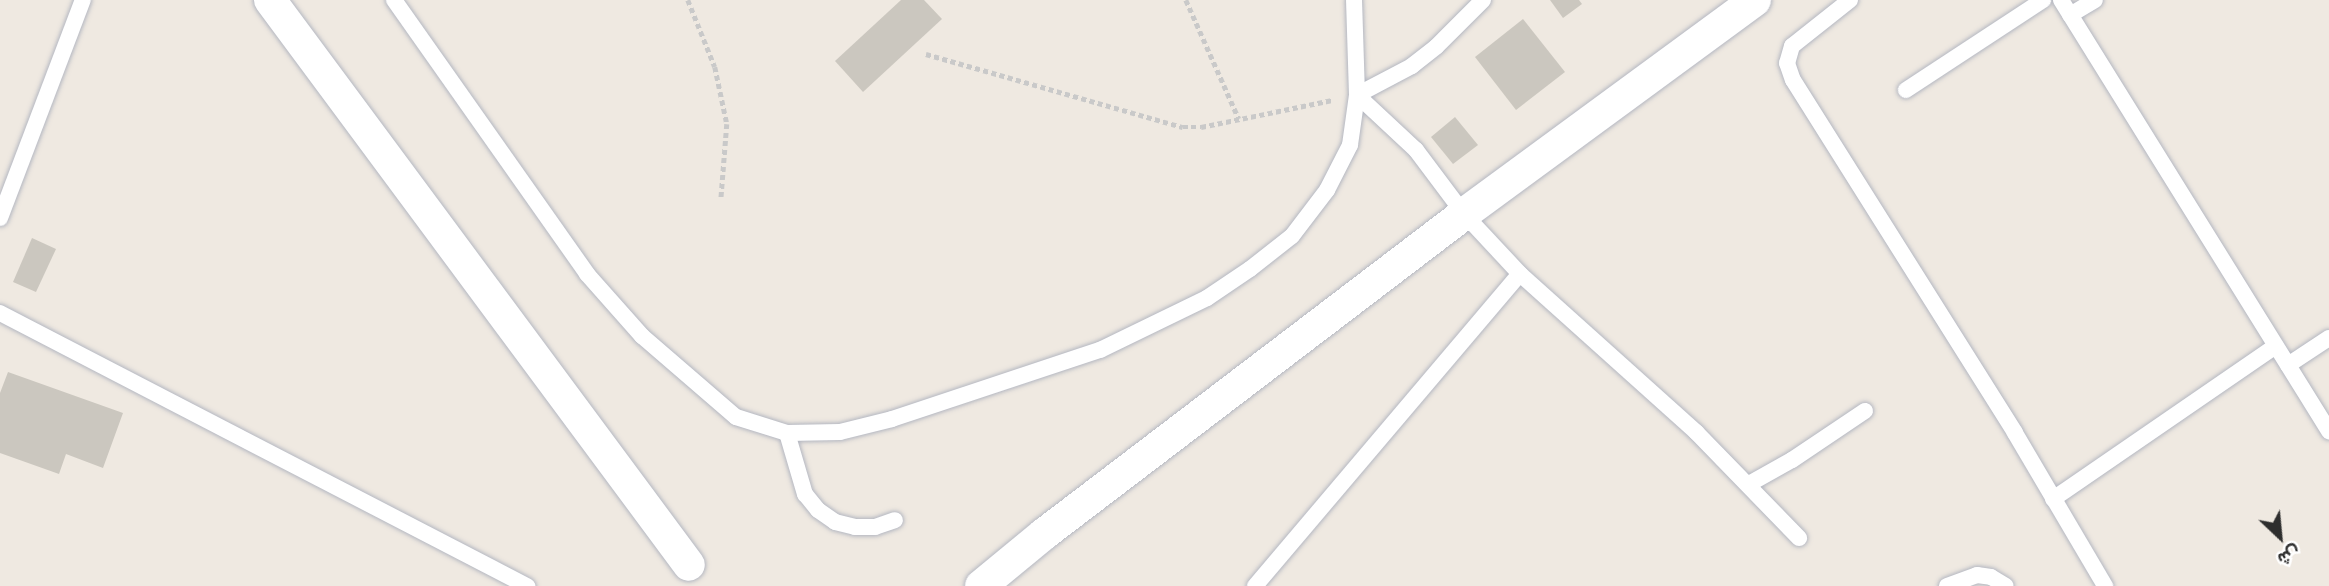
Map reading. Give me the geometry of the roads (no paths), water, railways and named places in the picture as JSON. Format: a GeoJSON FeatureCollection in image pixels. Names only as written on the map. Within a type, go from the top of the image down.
{"type":"FeatureCollection","features":[{"type":"Feature","properties":{"kind":"street"},"geometry":{"type":"LineString","coordinates":[[270,0],[689,565]]}},
{"type":"Feature","properties":{"kind":"street"},"geometry":{"type":"LineString","coordinates":[[981,586],[1044,534],[1464,214],[1755,0]]}},
{"type":"Feature","properties":{"kind":"lane"},"geometry":{"type":"LineString","coordinates":[[0,218],[83,0]]}},
{"type":"Feature","properties":{"kind":"lane"},"geometry":{"type":"LineString","coordinates":[[394,0],[579,263],[642,337],[736,417],[787,433],[840,432],[892,419],[1100,351],[1207,299],[1293,236],[1327,190],[1350,145],[1357,95],[1354,0]]}},
{"type":"Feature","properties":{"kind":"lane"},"geometry":{"type":"LineString","coordinates":[[1357,95],[1412,66],[1436,47],[1483,0]]}},
{"type":"Feature","properties":{"kind":"lane"},"geometry":{"type":"LineString","coordinates":[[1850,0],[1792,46],[1787,63],[1793,80],[2105,586]]}},
{"type":"Feature","properties":{"kind":"lane"},"geometry":{"type":"LineString","coordinates":[[1906,90],[2043,0]]}},
{"type":"Feature","properties":{"kind":"lane"},"geometry":{"type":"LineString","coordinates":[[2061,0],[2329,431]]}},
{"type":"Feature","properties":{"kind":"lane"},"geometry":{"type":"LineString","coordinates":[[2070,15],[2095,0]]}},
{"type":"Feature","properties":{"kind":"lane"},"geometry":{"type":"LineString","coordinates":[[1357,95],[1416,150],[1464,214],[1520,274],[1749,484],[1799,538]]}},
{"type":"Feature","properties":{"kind":"lane"},"geometry":{"type":"LineString","coordinates":[[1255,586],[1520,274]]}},
{"type":"Feature","properties":{"kind":"lane"},"geometry":{"type":"LineString","coordinates":[[0,313],[527,586]]}},
{"type":"Feature","properties":{"kind":"lane"},"geometry":{"type":"LineString","coordinates":[[2288,365],[2329,338]]}},
{"type":"Feature","properties":{"kind":"lane"},"geometry":{"type":"LineString","coordinates":[[2053,499],[2276,346]]}},
{"type":"Feature","properties":{"kind":"lane"},"geometry":{"type":"LineString","coordinates":[[1749,484],[1792,460],[1865,411]]}},
{"type":"Feature","properties":{"kind":"lane"},"geometry":{"type":"LineString","coordinates":[[787,433],[795,470],[805,494],[818,510],[835,522],[855,527],[875,527],[895,520]]}},
{"type":"Feature","properties":{"kind":"lane"},"geometry":{"type":"LineString","coordinates":[[1947,586],[1976,575],[1991,577],[2006,586]]}}]}
